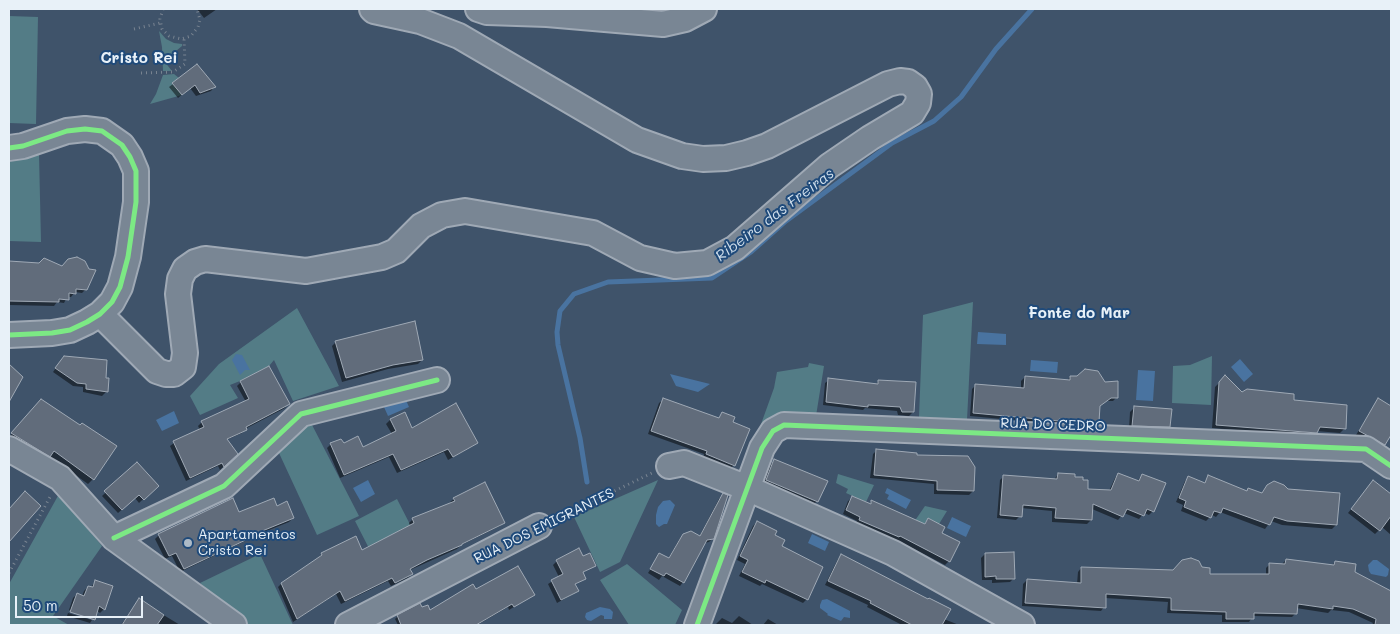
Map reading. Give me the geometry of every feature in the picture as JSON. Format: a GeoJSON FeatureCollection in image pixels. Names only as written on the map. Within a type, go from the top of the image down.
{"type":"FeatureCollection","features":[{"type":"Feature","properties":{"kind":"street"},"geometry":{"type":"LineString","coordinates":[[100,314],[157,371],[174,374],[183,366],[185,352],[178,294],[180,279],[185,269],[195,262],[205,259],[306,271],[325,268],[382,257],[396,251],[421,226],[442,215],[465,212],[593,234],[640,258],[675,266],[707,263],[735,248],[829,166],[870,138],[912,113],[918,103],[918,94],[908,82],[888,84],[767,146],[747,153],[719,158],[682,156],[637,140],[459,36],[420,21],[372,9]]}},
{"type":"Feature","properties":{"kind":"street"},"geometry":{"type":"LineString","coordinates":[[478,9],[486,12],[547,14],[663,24],[685,19],[704,9]]}},
{"type":"Feature","properties":{"kind":"street"},"geometry":{"type":"LineString","coordinates":[[9,148],[23,146],[67,131],[85,129],[102,131],[122,145],[136,171],[136,202],[128,257],[120,287],[112,302],[100,314],[70,330],[9,335]]}},
{"type":"Feature","properties":{"kind":"street"},"geometry":{"type":"LineString","coordinates":[[114,538],[224,486],[301,414],[437,380]]}},
{"type":"Feature","properties":{"kind":"street","name":"RUA DO CEDRO"},"geometry":{"type":"LineString","coordinates":[[697,625],[762,448],[773,431],[784,425],[1366,449],[1391,466]]}},
{"type":"Feature","properties":{"kind":"street"},"geometry":{"type":"LineString","coordinates":[[9,449],[60,478],[114,538],[234,625]]}},
{"type":"Feature","properties":{"kind":"street"},"geometry":{"type":"LineString","coordinates":[[669,466],[684,463],[747,488],[893,553],[1022,625]]}},
{"type":"Feature","properties":{"kind":"street","name":"RUA DOS EMIGRANTES"},"geometry":{"type":"LineString","coordinates":[[348,625],[539,526]]}},
{"type":"Feature","properties":{"kind":"path"},"geometry":{"type":"LineString","coordinates":[[163,9],[160,15],[162,29],[175,39],[184,39],[194,33],[200,20],[197,9]]}},
{"type":"Feature","properties":{"kind":"path"},"geometry":{"type":"LineString","coordinates":[[134,29],[160,23]]}},
{"type":"Feature","properties":{"kind":"path"},"geometry":{"type":"LineString","coordinates":[[141,73],[173,72],[185,64],[184,39]]}},
{"type":"Feature","properties":{"kind":"path"},"geometry":{"type":"LineString","coordinates":[[9,573],[51,495]]}},
{"type":"Feature","properties":{"kind":"green space"},"geometry":{"type":"Polygon","coordinates":[[[9,16],[38,17],[36,124],[9,123],[9,16]]]}},
{"type":"Feature","properties":{"kind":"green space"},"geometry":{"type":"Polygon","coordinates":[[[159,31],[166,39],[182,44],[164,61],[172,71],[163,71],[159,31]]]}},
{"type":"Feature","properties":{"kind":"green space"},"geometry":{"type":"Polygon","coordinates":[[[174,74],[179,78],[182,95],[150,104],[163,75],[174,74]]]}},
{"type":"Feature","properties":{"kind":"green space"},"geometry":{"type":"Polygon","coordinates":[[[39,154],[41,242],[9,241],[9,160],[39,154]]]}},
{"type":"Feature","properties":{"kind":"green space"},"geometry":{"type":"Polygon","coordinates":[[[973,302],[967,420],[919,417],[923,315],[973,302]]]}},
{"type":"Feature","properties":{"kind":"green space"},"geometry":{"type":"Polygon","coordinates":[[[297,308],[339,386],[293,401],[274,360],[269,366],[230,385],[238,398],[200,415],[190,396],[219,364],[297,308]]]}},
{"type":"Feature","properties":{"kind":"green space"},"geometry":{"type":"Polygon","coordinates":[[[1212,356],[1211,405],[1172,403],[1173,366],[1190,365],[1212,356]]]}},
{"type":"Feature","properties":{"kind":"green space"},"geometry":{"type":"Polygon","coordinates":[[[809,363],[824,366],[816,416],[756,438],[774,388],[777,372],[808,367],[809,363]]]}},
{"type":"Feature","properties":{"kind":"green space"},"geometry":{"type":"Polygon","coordinates":[[[310,421],[359,516],[317,535],[279,453],[310,421]]]}},
{"type":"Feature","properties":{"kind":"green space"},"geometry":{"type":"Polygon","coordinates":[[[838,474],[874,485],[866,502],[846,493],[848,489],[836,483],[838,474]]]}},
{"type":"Feature","properties":{"kind":"green space"},"geometry":{"type":"Polygon","coordinates":[[[658,480],[620,562],[600,572],[574,517],[658,480]]]}},
{"type":"Feature","properties":{"kind":"green space"},"geometry":{"type":"Polygon","coordinates":[[[59,494],[102,546],[53,616],[69,625],[9,625],[9,584],[59,494]]]}},
{"type":"Feature","properties":{"kind":"green space"},"geometry":{"type":"Polygon","coordinates":[[[397,499],[418,540],[406,527],[375,544],[376,562],[355,521],[397,499]]]}},
{"type":"Feature","properties":{"kind":"green space"},"geometry":{"type":"Polygon","coordinates":[[[925,506],[947,511],[939,524],[928,518],[923,527],[914,522],[925,506]]]}},
{"type":"Feature","properties":{"kind":"green space"},"geometry":{"type":"Polygon","coordinates":[[[260,554],[293,625],[249,625],[235,615],[200,583],[260,554]]]}},
{"type":"Feature","properties":{"kind":"green space"},"geometry":{"type":"Polygon","coordinates":[[[627,564],[682,610],[675,625],[629,625],[600,580],[627,564]]]}},
{"type":"Feature","properties":{"kind":"water"},"geometry":{"type":"Polygon","coordinates":[[[978,332],[1006,334],[1006,345],[977,344],[978,332]]]}},
{"type":"Feature","properties":{"kind":"water"},"geometry":{"type":"Polygon","coordinates":[[[236,354],[242,355],[250,370],[245,370],[240,375],[232,360],[236,354]]]}},
{"type":"Feature","properties":{"kind":"water"},"geometry":{"type":"Polygon","coordinates":[[[1240,359],[1253,374],[1244,382],[1231,367],[1240,359]]]}},
{"type":"Feature","properties":{"kind":"water"},"geometry":{"type":"Polygon","coordinates":[[[1031,360],[1058,362],[1057,373],[1030,371],[1031,360]]]}},
{"type":"Feature","properties":{"kind":"water"},"geometry":{"type":"Polygon","coordinates":[[[1138,370],[1155,371],[1153,401],[1136,400],[1138,370]]]}},
{"type":"Feature","properties":{"kind":"water"},"geometry":{"type":"Polygon","coordinates":[[[670,374],[710,384],[698,392],[676,386],[670,374]]]}},
{"type":"Feature","properties":{"kind":"water"},"geometry":{"type":"Polygon","coordinates":[[[405,398],[409,407],[388,416],[384,407],[405,398]]]}},
{"type":"Feature","properties":{"kind":"water"},"geometry":{"type":"Polygon","coordinates":[[[174,411],[179,423],[162,431],[156,420],[174,411]]]}},
{"type":"Feature","properties":{"kind":"water"},"geometry":{"type":"Polygon","coordinates":[[[368,480],[375,494],[361,502],[353,488],[368,480]]]}},
{"type":"Feature","properties":{"kind":"water"},"geometry":{"type":"Polygon","coordinates":[[[887,488],[911,500],[906,509],[887,499],[889,495],[885,493],[887,488]]]}},
{"type":"Feature","properties":{"kind":"water"},"geometry":{"type":"Polygon","coordinates":[[[670,500],[675,505],[667,524],[659,527],[656,524],[658,507],[663,501],[670,500]]]}},
{"type":"Feature","properties":{"kind":"water"},"geometry":{"type":"Polygon","coordinates":[[[952,517],[971,526],[966,537],[947,528],[952,517]]]}},
{"type":"Feature","properties":{"kind":"water"},"geometry":{"type":"Polygon","coordinates":[[[812,534],[829,542],[825,551],[808,543],[812,534]]]}},
{"type":"Feature","properties":{"kind":"water"},"geometry":{"type":"Polygon","coordinates":[[[1373,560],[1377,560],[1389,569],[1386,577],[1371,574],[1368,565],[1373,560]]]}},
{"type":"Feature","properties":{"kind":"water"},"geometry":{"type":"Polygon","coordinates":[[[827,599],[850,611],[850,618],[844,617],[841,621],[827,615],[820,608],[820,605],[822,600],[827,599]]]}},
{"type":"Feature","properties":{"kind":"water"},"geometry":{"type":"Polygon","coordinates":[[[600,607],[610,609],[613,612],[612,619],[604,619],[604,616],[601,615],[591,621],[587,620],[585,617],[586,613],[600,607]]]}},
{"type":"Feature","properties":{"kind":"building"},"geometry":{"type":"Polygon","coordinates":[[[197,64],[216,87],[200,93],[195,85],[182,95],[172,83],[197,64]]]}},
{"type":"Feature","properties":{"kind":"building"},"geometry":{"type":"Polygon","coordinates":[[[77,257],[85,261],[89,269],[96,270],[87,290],[76,289],[76,294],[69,293],[69,300],[59,299],[59,302],[9,301],[9,261],[39,263],[44,258],[62,266],[68,259],[77,257]]]}},
{"type":"Feature","properties":{"kind":"building"},"geometry":{"type":"Polygon","coordinates":[[[415,321],[423,360],[393,365],[346,378],[335,341],[415,321]]]}},
{"type":"Feature","properties":{"kind":"building"},"geometry":{"type":"Polygon","coordinates":[[[64,356],[107,360],[106,378],[109,378],[108,392],[86,389],[86,384],[77,383],[55,368],[64,356]]]}},
{"type":"Feature","properties":{"kind":"building"},"geometry":{"type":"Polygon","coordinates":[[[9,364],[23,377],[9,402],[9,364]]]}},
{"type":"Feature","properties":{"kind":"building"},"geometry":{"type":"Polygon","coordinates":[[[269,366],[290,404],[246,427],[247,430],[227,439],[238,454],[224,467],[222,463],[190,478],[173,441],[204,427],[201,421],[249,399],[240,381],[269,366]]]}},
{"type":"Feature","properties":{"kind":"building"},"geometry":{"type":"Polygon","coordinates":[[[1085,369],[1098,371],[1105,382],[1118,381],[1118,398],[1111,398],[1100,406],[1099,422],[1059,419],[1059,421],[973,413],[975,384],[1024,388],[1025,376],[1070,380],[1070,376],[1077,376],[1085,369]]]}},
{"type":"Feature","properties":{"kind":"building"},"geometry":{"type":"Polygon","coordinates":[[[1225,375],[1242,392],[1247,389],[1294,394],[1294,400],[1347,405],[1346,429],[1320,427],[1317,433],[1216,425],[1219,382],[1225,375]]]}},
{"type":"Feature","properties":{"kind":"building"},"geometry":{"type":"Polygon","coordinates":[[[828,378],[878,384],[878,380],[916,382],[914,412],[902,412],[900,407],[868,405],[868,407],[826,402],[828,378]]]}},
{"type":"Feature","properties":{"kind":"building"},"geometry":{"type":"Polygon","coordinates":[[[663,398],[719,418],[722,412],[735,417],[733,422],[750,429],[735,466],[706,454],[707,451],[651,431],[663,398]]]}},
{"type":"Feature","properties":{"kind":"building"},"geometry":{"type":"Polygon","coordinates":[[[1378,398],[1391,406],[1391,435],[1385,445],[1359,431],[1378,398]]]}},
{"type":"Feature","properties":{"kind":"building"},"geometry":{"type":"Polygon","coordinates":[[[41,399],[80,425],[82,423],[117,446],[94,480],[54,451],[50,457],[11,433],[41,399]]]}},
{"type":"Feature","properties":{"kind":"building"},"geometry":{"type":"Polygon","coordinates":[[[456,403],[478,443],[453,457],[448,449],[401,470],[393,454],[344,475],[330,443],[341,439],[344,443],[358,436],[363,447],[396,431],[390,419],[405,412],[412,428],[456,403]]]}},
{"type":"Feature","properties":{"kind":"building"},"geometry":{"type":"Polygon","coordinates":[[[1134,406],[1172,409],[1170,427],[1132,426],[1134,406]]]}},
{"type":"Feature","properties":{"kind":"building"},"geometry":{"type":"Polygon","coordinates":[[[876,449],[917,453],[917,455],[968,456],[975,467],[974,491],[937,490],[937,481],[874,475],[876,449]]]}},
{"type":"Feature","properties":{"kind":"building"},"geometry":{"type":"Polygon","coordinates":[[[774,459],[828,481],[818,502],[766,480],[774,459]]]}},
{"type":"Feature","properties":{"kind":"building"},"geometry":{"type":"Polygon","coordinates":[[[137,462],[159,486],[144,500],[139,495],[122,510],[104,491],[137,462]]]}},
{"type":"Feature","properties":{"kind":"building"},"geometry":{"type":"Polygon","coordinates":[[[1058,473],[1075,474],[1075,477],[1083,477],[1083,480],[1088,480],[1088,489],[1111,490],[1118,473],[1139,481],[1142,474],[1166,483],[1154,512],[1147,509],[1144,516],[1127,509],[1123,517],[1093,504],[1092,520],[1055,518],[1056,508],[1023,505],[1022,517],[1000,515],[1003,475],[1057,479],[1058,473]]]}},
{"type":"Feature","properties":{"kind":"building"},"geometry":{"type":"Polygon","coordinates":[[[1208,475],[1247,491],[1248,488],[1262,493],[1267,485],[1274,481],[1288,489],[1340,493],[1337,525],[1287,521],[1274,517],[1270,525],[1223,508],[1221,513],[1214,511],[1211,518],[1184,507],[1186,501],[1179,498],[1188,476],[1205,483],[1208,475]]]}},
{"type":"Feature","properties":{"kind":"building"},"geometry":{"type":"Polygon","coordinates":[[[1373,480],[1391,494],[1391,516],[1380,531],[1351,509],[1373,480]]]}},
{"type":"Feature","properties":{"kind":"building"},"geometry":{"type":"Polygon","coordinates":[[[485,482],[505,523],[410,569],[413,574],[395,583],[392,578],[345,601],[340,591],[297,619],[281,583],[322,555],[321,553],[356,536],[362,550],[414,523],[412,518],[455,501],[453,498],[485,482]]]}},
{"type":"Feature","properties":{"kind":"building"},"geometry":{"type":"Polygon","coordinates":[[[25,491],[41,506],[9,542],[9,509],[25,491]]]}},
{"type":"Feature","properties":{"kind":"building"},"geometry":{"type":"Polygon","coordinates":[[[723,493],[728,495],[714,539],[707,540],[684,583],[666,573],[664,576],[650,569],[659,553],[669,558],[683,534],[691,531],[700,536],[723,493]]]}},
{"type":"Feature","properties":{"kind":"building"},"geometry":{"type":"Polygon","coordinates":[[[852,496],[871,504],[871,500],[925,524],[928,518],[945,527],[942,533],[960,542],[950,562],[900,536],[859,520],[860,517],[846,510],[852,496]]]}},
{"type":"Feature","properties":{"kind":"building"},"geometry":{"type":"Polygon","coordinates":[[[233,498],[239,512],[274,498],[277,506],[287,501],[294,518],[250,536],[250,538],[184,569],[176,553],[169,556],[158,534],[233,498]]]}},
{"type":"Feature","properties":{"kind":"building"},"geometry":{"type":"Polygon","coordinates":[[[757,521],[777,531],[775,535],[785,540],[782,546],[823,567],[808,600],[766,580],[765,583],[742,572],[748,560],[740,556],[757,521]]]}},
{"type":"Feature","properties":{"kind":"building"},"geometry":{"type":"Polygon","coordinates":[[[579,548],[583,556],[590,553],[596,566],[583,572],[586,579],[575,584],[579,591],[561,600],[551,580],[563,574],[556,560],[579,548]]]}},
{"type":"Feature","properties":{"kind":"building"},"geometry":{"type":"Polygon","coordinates":[[[1014,552],[1015,579],[996,579],[996,576],[985,577],[985,553],[1014,552]]]}},
{"type":"Feature","properties":{"kind":"building"},"geometry":{"type":"Polygon","coordinates":[[[841,554],[951,609],[942,625],[912,625],[870,603],[871,601],[828,581],[841,554]]]}},
{"type":"Feature","properties":{"kind":"building"},"geometry":{"type":"Polygon","coordinates":[[[1191,558],[1199,561],[1202,567],[1210,568],[1210,574],[1269,574],[1269,563],[1285,564],[1286,559],[1334,565],[1335,561],[1356,564],[1355,572],[1391,591],[1391,625],[1375,625],[1376,619],[1353,609],[1333,606],[1333,609],[1298,604],[1297,614],[1254,613],[1254,619],[1226,619],[1226,612],[1171,610],[1171,598],[1106,594],[1106,608],[1025,603],[1027,579],[1081,583],[1081,567],[1173,570],[1182,560],[1191,558]]]}},
{"type":"Feature","properties":{"kind":"building"},"geometry":{"type":"Polygon","coordinates":[[[518,566],[535,595],[514,607],[512,604],[476,625],[401,625],[397,615],[420,603],[422,607],[428,605],[430,610],[473,584],[476,589],[518,566]]]}},
{"type":"Feature","properties":{"kind":"building"},"geometry":{"type":"Polygon","coordinates":[[[95,580],[113,586],[105,610],[99,606],[95,620],[70,612],[77,593],[84,596],[88,586],[93,587],[95,580]]]}},
{"type":"Feature","properties":{"kind":"building"},"geometry":{"type":"Polygon","coordinates":[[[139,598],[164,615],[157,625],[122,625],[139,598]]]}},
{"type":"Feature","properties":{"kind":"waterway","name":"Ribeiro das Freiras"},"geometry":{"type":"LineString","coordinates":[[587,482],[580,438],[558,345],[557,332],[560,311],[574,294],[608,282],[712,278],[751,252],[786,221],[892,143],[934,121],[961,97],[996,49],[1032,9]]}},
{"type":"Feature","properties":{"kind":"cycle path"},"geometry":{"type":"LineString","coordinates":[[9,148],[23,146],[67,131],[85,129],[102,131],[122,145],[136,171],[136,202],[128,257],[120,287],[112,302],[100,314],[70,330],[52,333],[9,335]]}},
{"type":"Feature","properties":{"kind":"cycle path"},"geometry":{"type":"LineString","coordinates":[[114,538],[224,486],[301,414],[437,380]]}},
{"type":"Feature","properties":{"kind":"cycle path"},"geometry":{"type":"LineString","coordinates":[[697,625],[762,448],[773,431],[784,425],[1366,449],[1391,466]]}},
{"type":"Feature","properties":{"kind":"place","name":"Apartamentos Cristo Rei"},"geometry":{"type":"Point","coordinates":[188,543]}},
{"type":"Feature","properties":{"kind":"district","name":"Cristo Rei"},"geometry":{"type":"Point","coordinates":[139,58]}},
{"type":"Feature","properties":{"kind":"district","name":"Fonte do Mar"},"geometry":{"type":"Point","coordinates":[1079,313]}}]}
